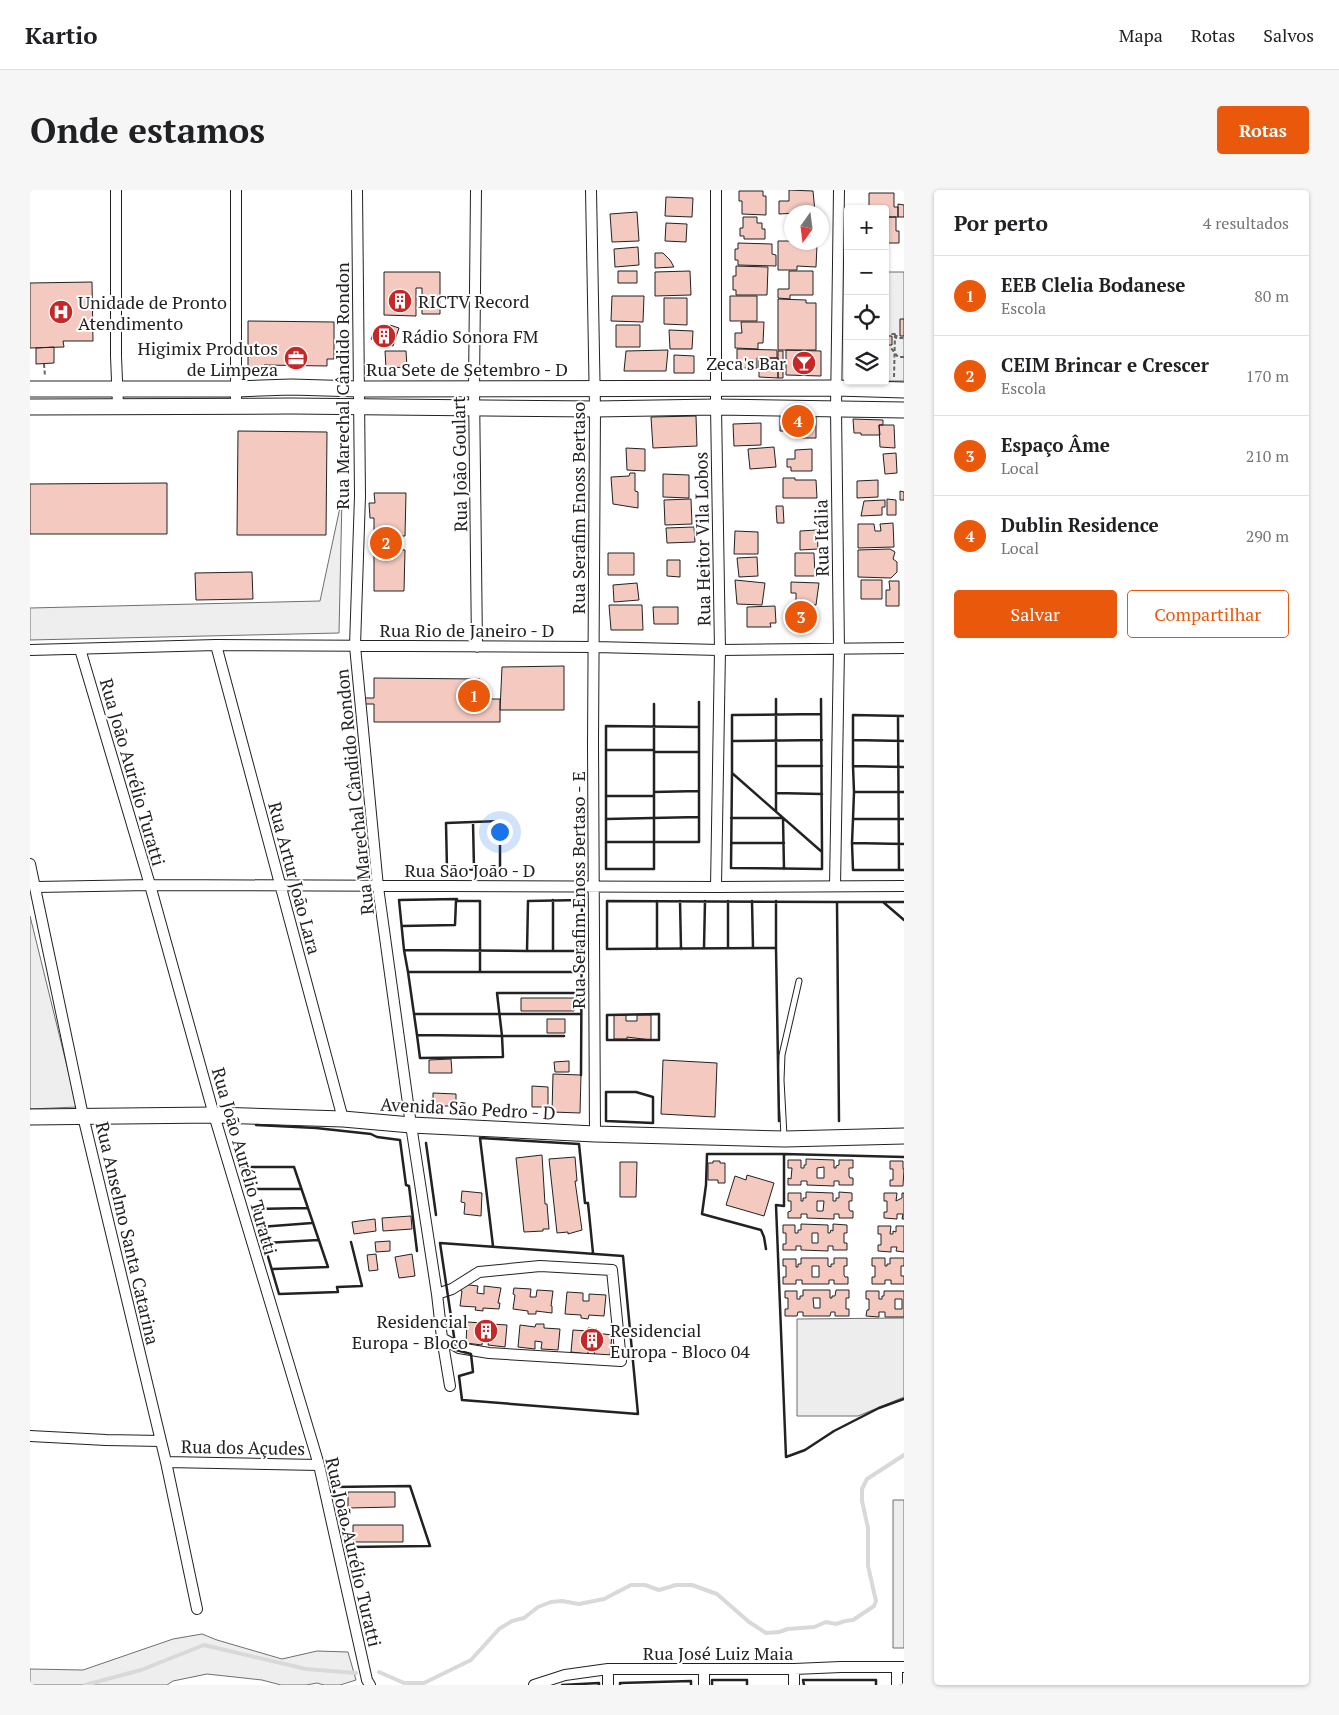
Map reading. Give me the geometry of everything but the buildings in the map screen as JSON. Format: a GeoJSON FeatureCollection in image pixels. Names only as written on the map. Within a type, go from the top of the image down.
{"type":"FeatureCollection","features":[{"type":"Feature","properties":{"kind":"street"},"geometry":{"type":"LineString","coordinates":[[116,190],[118,406]]}},
{"type":"Feature","properties":{"kind":"street"},"geometry":{"type":"LineString","coordinates":[[236,190],[236,407]]}},
{"type":"Feature","properties":{"kind":"street","name":"Rua Marechal Cândido Rondon"},"geometry":{"type":"LineString","coordinates":[[357,190],[360,496],[356,646],[378,887],[450,1386]]}},
{"type":"Feature","properties":{"kind":"street","name":"Rua João Goulart"},"geometry":{"type":"LineString","coordinates":[[476,190],[474,408],[477,647]]}},
{"type":"Feature","properties":{"kind":"street","name":"Rua Serafim Enoss Bertaso"},"geometry":{"type":"LineString","coordinates":[[591,190],[595,408],[594,647]]}},
{"type":"Feature","properties":{"kind":"street","name":"Rua Heitor Vila Lobos"},"geometry":{"type":"LineString","coordinates":[[716,190],[716,407],[720,650],[716,887]]}},
{"type":"Feature","properties":{"kind":"street","name":"Rua Itália"},"geometry":{"type":"LineString","coordinates":[[835,886],[839,649],[836,388],[839,190]]}},
{"type":"Feature","properties":{"kind":"street","name":"Rua Sete de Setembro - D"},"geometry":{"type":"LineString","coordinates":[[30,389],[236,389],[291,387],[359,389],[716,389],[836,388],[899,384]]}},
{"type":"Feature","properties":{"kind":"street"},"geometry":{"type":"LineString","coordinates":[[291,387],[291,406]]}},
{"type":"Feature","properties":{"kind":"street"},"geometry":{"type":"LineString","coordinates":[[30,407],[716,407],[904,410]]}},
{"type":"Feature","properties":{"kind":"street","name":"Rua Rio de Janeiro - D"},"geometry":{"type":"LineString","coordinates":[[30,650],[216,645],[594,647],[720,650],[904,648]]}},
{"type":"Feature","properties":{"kind":"street","name":"Rua Artur João Lara"},"geometry":{"type":"LineString","coordinates":[[216,645],[343,1119]]}},
{"type":"Feature","properties":{"kind":"street","name":"Rua Serafim Enoss Bertaso - E"},"geometry":{"type":"LineString","coordinates":[[594,647],[595,1134]]}},
{"type":"Feature","properties":{"kind":"street","name":"Rua João Aurélio Turatti"},"geometry":{"type":"LineString","coordinates":[[80,649],[150,885],[214,1115],[319,1465],[367,1680],[370,1685]]}},
{"type":"Feature","properties":{"kind":"street","name":"Rua Anselmo Santa Catarina"},"geometry":{"type":"LineString","coordinates":[[30,864],[83,1116],[166,1462],[197,1609]]}},
{"type":"Feature","properties":{"kind":"street","name":"Rua São João - D"},"geometry":{"type":"LineString","coordinates":[[36,887],[150,885],[378,887],[904,886]]}},
{"type":"Feature","properties":{"kind":"street","name":"Avenida São Pedro - D"},"geometry":{"type":"LineString","coordinates":[[30,1117],[214,1115],[343,1119],[411,1125],[595,1134],[784,1139],[904,1136]]}},
{"type":"Feature","properties":{"kind":"street"},"geometry":{"type":"LineString","coordinates":[[437,1294],[452,1288],[479,1272],[540,1266],[612,1270],[621,1361],[489,1354],[459,1348],[442,1338]]}},
{"type":"Feature","properties":{"kind":"street","name":"Rua dos Açudes"},"geometry":{"type":"LineString","coordinates":[[30,1436],[161,1441]]}},
{"type":"Feature","properties":{"kind":"street","name":"Rua dos Açudes"},"geometry":{"type":"LineString","coordinates":[[166,1462],[319,1465]]}},
{"type":"Feature","properties":{"kind":"street"},"geometry":{"type":"LineString","coordinates":[[897,1685],[901,1667]]}},
{"type":"Feature","properties":{"kind":"street","name":"Rua José Luiz Maia"},"geometry":{"type":"LineString","coordinates":[[534,1685],[566,1675],[608,1669],[901,1667]]}},
{"type":"Feature","properties":{"kind":"street"},"geometry":{"type":"LineString","coordinates":[[608,1669],[608,1685]]}},
{"type":"Feature","properties":{"kind":"street"},"geometry":{"type":"LineString","coordinates":[[704,1669],[704,1685]]}},
{"type":"Feature","properties":{"kind":"street"},"geometry":{"type":"LineString","coordinates":[[794,1669],[794,1685]]}},
{"type":"Feature","properties":{"kind":"lane"},"geometry":{"type":"LineString","coordinates":[[784,1139],[781,1080],[782,1055],[798,981]]}},
{"type":"Feature","properties":{"kind":"path"},"geometry":{"type":"LineString","coordinates":[[889,334],[895,334]]}},
{"type":"Feature","properties":{"kind":"path"},"geometry":{"type":"LineString","coordinates":[[895,334],[896,338],[904,338]]}},
{"type":"Feature","properties":{"kind":"path"},"geometry":{"type":"LineString","coordinates":[[895,334],[899,384]]}},
{"type":"Feature","properties":{"kind":"path"},"geometry":{"type":"LineString","coordinates":[[889,348],[898,357],[904,357]]}},
{"type":"Feature","properties":{"kind":"shaded area"},"geometry":{"type":"Polygon","coordinates":[[[889,272],[904,272],[904,381],[889,381],[889,272]]]}},
{"type":"Feature","properties":{"kind":"shaded area"},"geometry":{"type":"Polygon","coordinates":[[[342,498],[339,633],[30,640],[30,608],[320,601],[342,498]]]}},
{"type":"Feature","properties":{"kind":"shaded area"},"geometry":{"type":"Polygon","coordinates":[[[30,916],[77,1107],[30,1109],[30,916]]]}},
{"type":"Feature","properties":{"kind":"shaded area"},"geometry":{"type":"Polygon","coordinates":[[[904,1318],[904,1397],[858,1416],[797,1416],[797,1319],[904,1318]]]}},
{"type":"Feature","properties":{"kind":"shaded area"},"geometry":{"type":"Polygon","coordinates":[[[893,1500],[904,1500],[904,1648],[893,1648],[893,1500]]]}},
{"type":"Feature","properties":{"kind":"shaded area"},"geometry":{"type":"Polygon","coordinates":[[[202,1634],[282,1659],[317,1651],[348,1652],[356,1680],[340,1685],[317,1683],[281,1685],[262,1680],[207,1674],[173,1681],[167,1685],[30,1685],[30,1669],[83,1670],[173,1639],[202,1634]]]}},
{"type":"Feature","properties":{"kind":"waterway"},"geometry":{"type":"LineString","coordinates":[[379,1672],[404,1683],[424,1683],[471,1660],[499,1629],[512,1621],[524,1618],[538,1607],[551,1602],[562,1601],[579,1604],[604,1599],[631,1585],[645,1585],[659,1590],[676,1585],[692,1585],[717,1594],[749,1622],[766,1633],[814,1627],[826,1622],[836,1624],[853,1620],[874,1606],[876,1601],[868,1566],[868,1528],[862,1501],[862,1489],[867,1479],[904,1455]]}},
{"type":"Feature","properties":{"kind":"waterway"},"geometry":{"type":"LineString","coordinates":[[85,1685],[141,1670],[204,1645],[306,1669],[356,1673]]}},
{"type":"Feature","properties":{"kind":"wall"},"geometry":{"type":"LineString","coordinates":[[776,699],[776,811]]}},
{"type":"Feature","properties":{"kind":"wall"},"geometry":{"type":"LineString","coordinates":[[821,699],[822,852]]}},
{"type":"Feature","properties":{"kind":"wall"},"geometry":{"type":"LineString","coordinates":[[654,704],[654,869],[606,869],[606,842],[699,842],[699,702]]}},
{"type":"Feature","properties":{"kind":"wall"},"geometry":{"type":"LineString","coordinates":[[732,775],[732,715],[821,714]]}},
{"type":"Feature","properties":{"kind":"wall"},"geometry":{"type":"LineString","coordinates":[[904,716],[853,715],[853,766],[904,767]]}},
{"type":"Feature","properties":{"kind":"wall"},"geometry":{"type":"LineString","coordinates":[[898,716],[899,870]]}},
{"type":"Feature","properties":{"kind":"wall"},"geometry":{"type":"LineString","coordinates":[[606,842],[606,726],[699,727]]}},
{"type":"Feature","properties":{"kind":"wall"},"geometry":{"type":"LineString","coordinates":[[733,741],[822,740]]}},
{"type":"Feature","properties":{"kind":"wall"},"geometry":{"type":"LineString","coordinates":[[853,740],[904,741]]}},
{"type":"Feature","properties":{"kind":"wall"},"geometry":{"type":"LineString","coordinates":[[606,750],[654,750]]}},
{"type":"Feature","properties":{"kind":"wall"},"geometry":{"type":"LineString","coordinates":[[654,752],[699,752]]}},
{"type":"Feature","properties":{"kind":"wall"},"geometry":{"type":"LineString","coordinates":[[776,766],[822,766]]}},
{"type":"Feature","properties":{"kind":"wall"},"geometry":{"type":"LineString","coordinates":[[853,766],[854,792]]}},
{"type":"Feature","properties":{"kind":"wall"},"geometry":{"type":"LineString","coordinates":[[732,773],[822,852],[822,869],[731,868],[732,773]]}},
{"type":"Feature","properties":{"kind":"wall"},"geometry":{"type":"LineString","coordinates":[[654,792],[699,791]]}},
{"type":"Feature","properties":{"kind":"wall"},"geometry":{"type":"LineString","coordinates":[[904,792],[854,792],[853,819],[904,819]]}},
{"type":"Feature","properties":{"kind":"wall"},"geometry":{"type":"LineString","coordinates":[[776,793],[822,794]]}},
{"type":"Feature","properties":{"kind":"wall"},"geometry":{"type":"LineString","coordinates":[[606,796],[654,796]]}},
{"type":"Feature","properties":{"kind":"wall"},"geometry":{"type":"LineString","coordinates":[[606,819],[699,817]]}},
{"type":"Feature","properties":{"kind":"wall"},"geometry":{"type":"LineString","coordinates":[[731,818],[783,818],[784,869]]}},
{"type":"Feature","properties":{"kind":"wall"},"geometry":{"type":"LineString","coordinates":[[852,843],[853,819]]}},
{"type":"Feature","properties":{"kind":"wall"},"geometry":{"type":"LineString","coordinates":[[500,821],[500,869],[447,870],[446,823],[500,821]]}},
{"type":"Feature","properties":{"kind":"wall"},"geometry":{"type":"LineString","coordinates":[[473,822],[474,869]]}},
{"type":"Feature","properties":{"kind":"wall"},"geometry":{"type":"LineString","coordinates":[[731,843],[784,843]]}},
{"type":"Feature","properties":{"kind":"wall"},"geometry":{"type":"LineString","coordinates":[[904,844],[852,843],[853,870],[904,870]]}},
{"type":"Feature","properties":{"kind":"wall"},"geometry":{"type":"LineString","coordinates":[[404,950],[408,972],[480,972],[480,901],[456,901],[457,899],[399,900],[404,950],[527,951]]}},
{"type":"Feature","properties":{"kind":"wall"},"geometry":{"type":"LineString","coordinates":[[553,900],[553,951]]}},
{"type":"Feature","properties":{"kind":"wall"},"geometry":{"type":"LineString","coordinates":[[581,951],[527,951],[528,901],[582,900],[581,1075]]}},
{"type":"Feature","properties":{"kind":"wall"},"geometry":{"type":"LineString","coordinates":[[402,926],[455,925],[456,901]]}},
{"type":"Feature","properties":{"kind":"wall"},"geometry":{"type":"LineString","coordinates":[[776,901],[776,948],[607,949],[607,901],[837,902]]}},
{"type":"Feature","properties":{"kind":"wall"},"geometry":{"type":"LineString","coordinates":[[657,901],[657,949]]}},
{"type":"Feature","properties":{"kind":"wall"},"geometry":{"type":"LineString","coordinates":[[680,901],[681,949]]}},
{"type":"Feature","properties":{"kind":"wall"},"geometry":{"type":"LineString","coordinates":[[704,948],[705,901]]}},
{"type":"Feature","properties":{"kind":"wall"},"geometry":{"type":"LineString","coordinates":[[728,901],[728,948]]}},
{"type":"Feature","properties":{"kind":"wall"},"geometry":{"type":"LineString","coordinates":[[752,901],[753,948]]}},
{"type":"Feature","properties":{"kind":"wall"},"geometry":{"type":"LineString","coordinates":[[839,1121],[837,902],[883,902],[904,920]]}},
{"type":"Feature","properties":{"kind":"wall"},"geometry":{"type":"LineString","coordinates":[[883,902],[904,902]]}},
{"type":"Feature","properties":{"kind":"wall"},"geometry":{"type":"LineString","coordinates":[[776,948],[779,1121]]}},
{"type":"Feature","properties":{"kind":"wall"},"geometry":{"type":"LineString","coordinates":[[408,972],[414,1014],[581,1014]]}},
{"type":"Feature","properties":{"kind":"wall"},"geometry":{"type":"LineString","coordinates":[[480,972],[581,972]]}},
{"type":"Feature","properties":{"kind":"wall"},"geometry":{"type":"LineString","coordinates":[[564,1036],[502,1036],[497,993],[581,993]]}},
{"type":"Feature","properties":{"kind":"wall"},"geometry":{"type":"LineString","coordinates":[[414,1014],[417,1035],[502,1036],[503,1057],[420,1058],[417,1035]]}},
{"type":"Feature","properties":{"kind":"wall"},"geometry":{"type":"LineString","coordinates":[[659,1014],[659,1040],[607,1040],[607,1015],[659,1014]]}},
{"type":"Feature","properties":{"kind":"wall"},"geometry":{"type":"LineString","coordinates":[[606,1092],[636,1092],[653,1097],[653,1123],[606,1121],[606,1092]]}},
{"type":"Feature","properties":{"kind":"wall"},"geometry":{"type":"LineString","coordinates":[[256,1125],[316,1128],[371,1134],[377,1137],[400,1140],[406,1185],[409,1186],[417,1251]]}},
{"type":"Feature","properties":{"kind":"wall"},"geometry":{"type":"LineString","coordinates":[[493,1246],[480,1138],[579,1144],[585,1203],[588,1203],[593,1253]]}},
{"type":"Feature","properties":{"kind":"wall"},"geometry":{"type":"LineString","coordinates":[[426,1143],[436,1215]]}},
{"type":"Feature","properties":{"kind":"wall"},"geometry":{"type":"LineString","coordinates":[[766,1249],[761,1230],[702,1214],[706,1185],[707,1154],[784,1154]]}},
{"type":"Feature","properties":{"kind":"wall"},"geometry":{"type":"LineString","coordinates":[[904,1157],[784,1154],[784,1206],[776,1205],[786,1457],[805,1450],[834,1431],[879,1408],[904,1399]]}},
{"type":"Feature","properties":{"kind":"wall"},"geometry":{"type":"LineString","coordinates":[[273,1269],[328,1267],[294,1167],[241,1167],[249,1189],[301,1189]]}},
{"type":"Feature","properties":{"kind":"wall"},"geometry":{"type":"LineString","coordinates":[[307,1208],[254,1209],[279,1294],[338,1292],[337,1287],[362,1286],[351,1242]]}},
{"type":"Feature","properties":{"kind":"wall"},"geometry":{"type":"LineString","coordinates":[[260,1227],[312,1223]]}},
{"type":"Feature","properties":{"kind":"wall"},"geometry":{"type":"LineString","coordinates":[[265,1243],[318,1240]]}},
{"type":"Feature","properties":{"kind":"wall"},"geometry":{"type":"LineString","coordinates":[[440,1243],[623,1256],[638,1414],[462,1400],[459,1376],[473,1372],[471,1354],[456,1350],[440,1243]]}},
{"type":"Feature","properties":{"kind":"wall"},"geometry":{"type":"LineString","coordinates":[[410,1486],[430,1546],[348,1547],[333,1487],[410,1486]]}},
{"type":"Feature","properties":{"kind":"wall"},"geometry":{"type":"LineString","coordinates":[[712,1685],[712,1680],[747,1680],[747,1685]]}},
{"type":"Feature","properties":{"kind":"wall"},"geometry":{"type":"LineString","coordinates":[[804,1685],[803,1680],[876,1680],[876,1685]]}},
{"type":"Feature","properties":{"kind":"wall"},"geometry":{"type":"LineString","coordinates":[[620,1685],[620,1683],[691,1681],[691,1685]]}},
{"type":"Feature","properties":{"kind":"wall"},"geometry":{"type":"LineString","coordinates":[[562,1685],[599,1683],[599,1685]]}},
{"type":"Feature","properties":{"kind":"place","name":"RICTV Record"},"geometry":{"type":"Point","coordinates":[400,301]}},
{"type":"Feature","properties":{"kind":"place","name":"Unidade de Pronto Atendimento"},"geometry":{"type":"Point","coordinates":[61,312]}},
{"type":"Feature","properties":{"kind":"place","name":"Rádio Sonora FM"},"geometry":{"type":"Point","coordinates":[384,336]}},
{"type":"Feature","properties":{"kind":"place","name":"Higimix Produtos de Limpeza"},"geometry":{"type":"Point","coordinates":[296,358]}},
{"type":"Feature","properties":{"kind":"place","name":"Zeca's Bar"},"geometry":{"type":"Point","coordinates":[804,363]}},
{"type":"Feature","properties":{"kind":"place","name":"Dublin Residence"},"geometry":{"type":"Point","coordinates":[798,421]}},
{"type":"Feature","properties":{"kind":"place","name":"CEIM Brincar e Crescer"},"geometry":{"type":"Point","coordinates":[386,543]}},
{"type":"Feature","properties":{"kind":"place","name":"Espaço Âme"},"geometry":{"type":"Point","coordinates":[801,617]}},
{"type":"Feature","properties":{"kind":"place","name":"EEB Clelia Bodanese"},"geometry":{"type":"Point","coordinates":[474,696]}},
{"type":"Feature","properties":{"kind":"place","name":"Residencial Europa - Bloco"},"geometry":{"type":"Point","coordinates":[486,1331]}},
{"type":"Feature","properties":{"kind":"place","name":"Residencial Europa - Bloco 04"},"geometry":{"type":"Point","coordinates":[592,1340]}}]}
